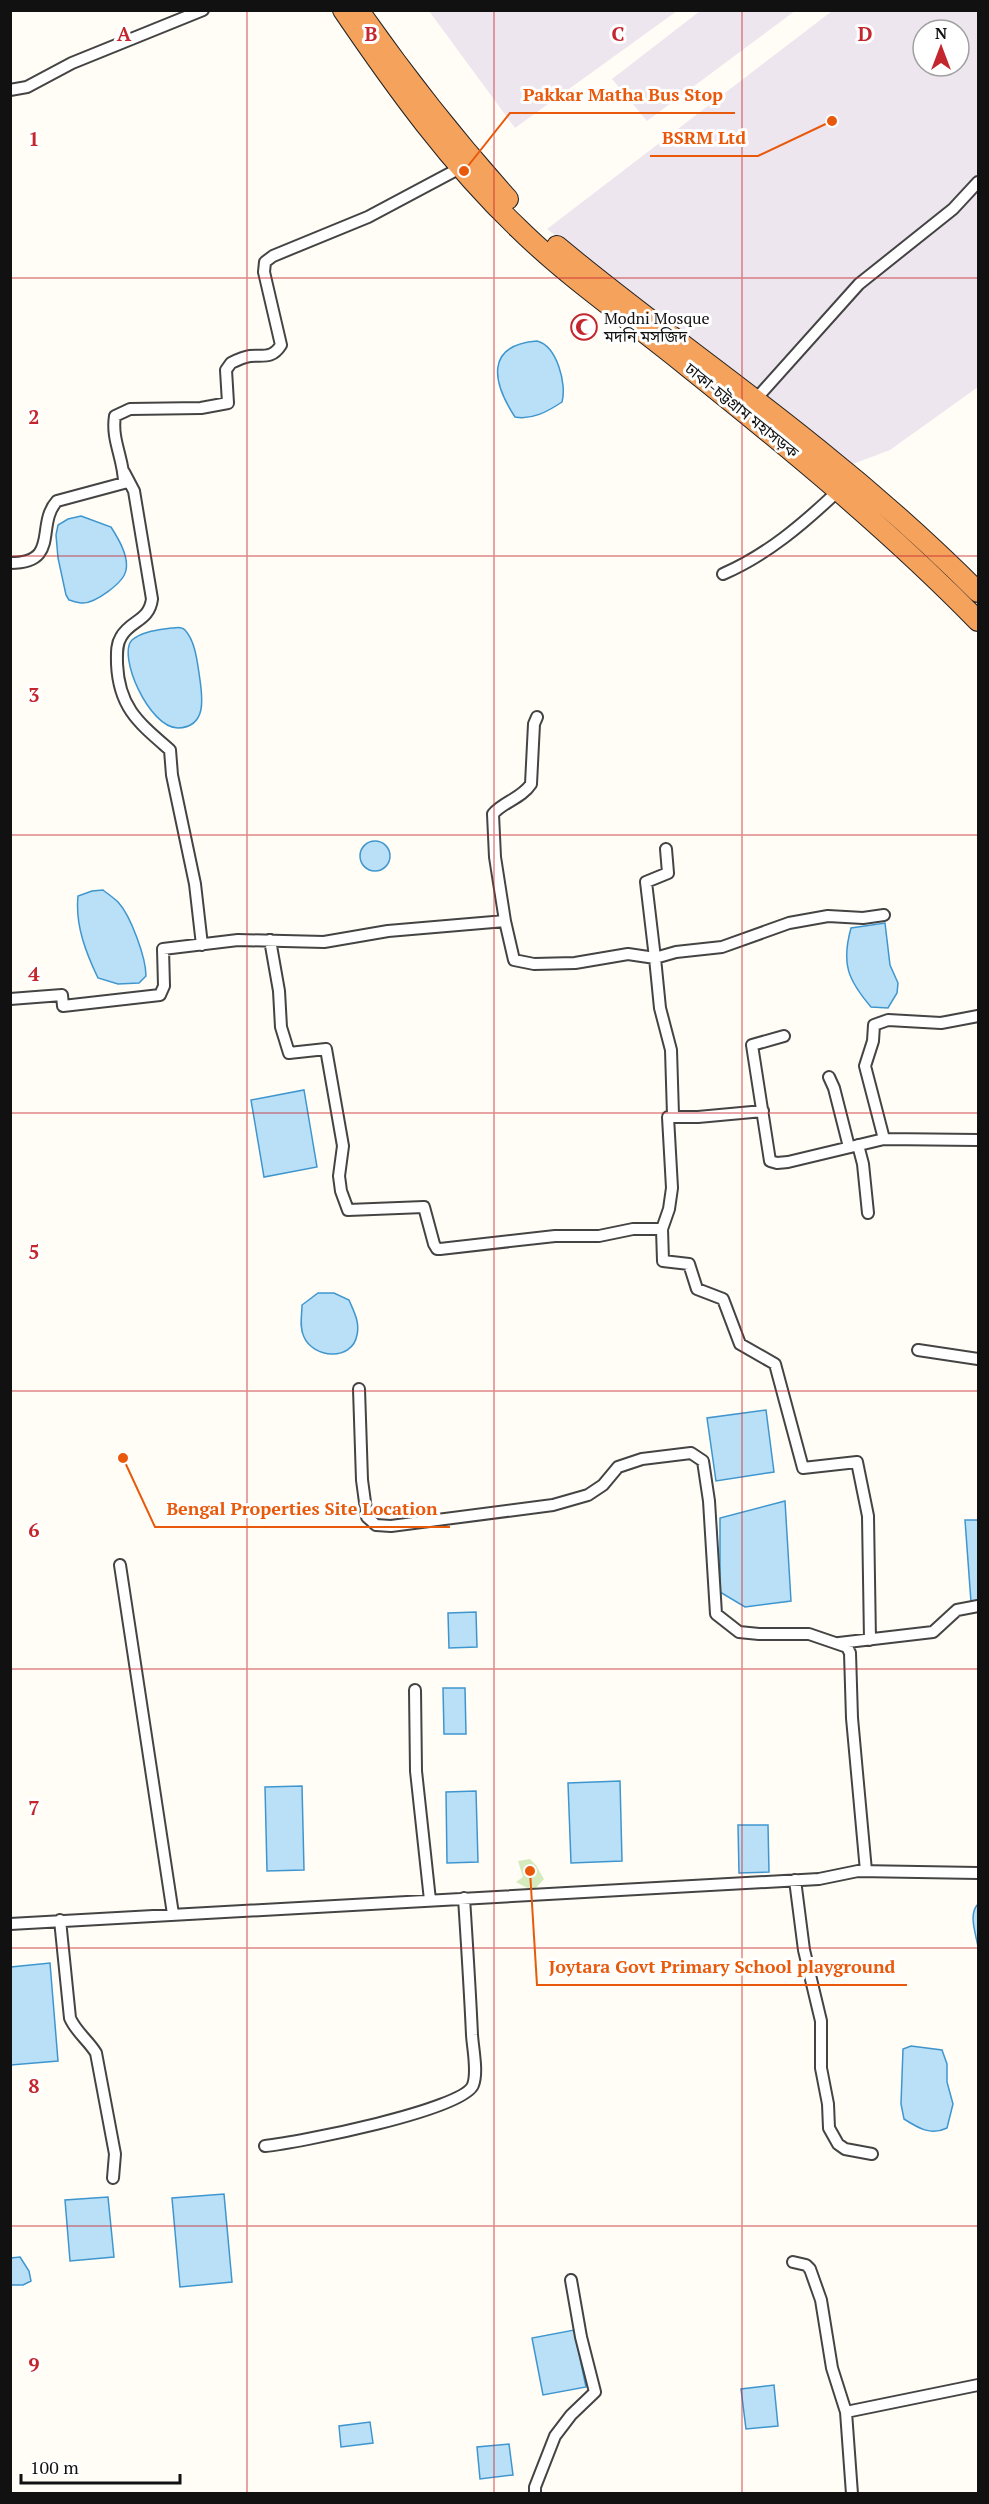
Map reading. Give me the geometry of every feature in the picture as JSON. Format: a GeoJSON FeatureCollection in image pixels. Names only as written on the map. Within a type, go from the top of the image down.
{"type":"FeatureCollection","features":[{"type":"Feature","properties":{"kind":"highway","name":"ঢাকা-চট্টগ্রাম মহাসড়ক"},"geometry":{"type":"LineString","coordinates":[[342,10],[399,92],[460,168],[519,230],[573,276],[936,550],[978,592]]}},
{"type":"Feature","properties":{"kind":"highway","name":"ঢাকা-চট্টগ্রাম মহাসড়ক"},"geometry":{"type":"LineString","coordinates":[[359,10],[408,81],[470,158],[528,220],[594,277],[755,400],[812,456],[838,491],[928,570],[978,621]]}},
{"type":"Feature","properties":{"kind":"street"},"geometry":{"type":"LineString","coordinates":[[10,90],[27,87],[72,63],[203,10]]}},
{"type":"Feature","properties":{"kind":"street"},"geometry":{"type":"LineString","coordinates":[[10,563],[22,563],[36,557],[42,551],[46,540],[50,510],[57,501],[124,483],[121,453],[114,439],[115,416],[130,409],[201,408],[228,403],[226,370],[231,363],[248,356],[269,356],[276,352],[281,345],[264,272],[266,262],[273,256],[368,217],[460,168]]}},
{"type":"Feature","properties":{"kind":"street"},"geometry":{"type":"LineString","coordinates":[[755,400],[859,284],[953,208],[978,182]]}},
{"type":"Feature","properties":{"kind":"street"},"geometry":{"type":"LineString","coordinates":[[124,471],[134,491],[152,599],[150,609],[145,616],[122,635],[116,649],[118,679],[124,704],[141,724],[170,750],[172,775],[195,884],[202,945]]}},
{"type":"Feature","properties":{"kind":"street"},"geometry":{"type":"LineString","coordinates":[[723,574],[745,565],[795,531],[838,491]]}},
{"type":"Feature","properties":{"kind":"street"},"geometry":{"type":"LineString","coordinates":[[537,717],[534,724],[531,784],[527,790],[497,808],[492,814],[495,857],[514,960],[534,964],[575,963],[628,954],[655,958],[676,952],[722,947],[789,923],[828,916],[863,918],[884,915]]}},
{"type":"Feature","properties":{"kind":"street"},"geometry":{"type":"LineString","coordinates":[[666,849],[668,873],[646,882],[660,1008],[671,1050],[673,1116]]}},
{"type":"Feature","properties":{"kind":"street"},"geometry":{"type":"LineString","coordinates":[[10,999],[62,995],[63,1006],[160,995],[164,986],[164,949],[238,940],[324,942],[388,931],[505,921]]}},
{"type":"Feature","properties":{"kind":"street"},"geometry":{"type":"LineString","coordinates":[[270,940],[279,991],[281,1026],[290,1053],[326,1049],[343,1146],[339,1176],[341,1191],[348,1210],[424,1207],[437,1249],[555,1236],[599,1236],[633,1229],[662,1229]]}},
{"type":"Feature","properties":{"kind":"street"},"geometry":{"type":"LineString","coordinates":[[884,1139],[865,1066],[873,1041],[874,1025],[888,1020],[941,1023],[978,1016]]}},
{"type":"Feature","properties":{"kind":"street"},"geometry":{"type":"LineString","coordinates":[[784,1036],[752,1045],[770,1161],[788,1162],[884,1139],[978,1140]]}},
{"type":"Feature","properties":{"kind":"street"},"geometry":{"type":"LineString","coordinates":[[829,1077],[854,1146],[863,1164],[868,1213]]}},
{"type":"Feature","properties":{"kind":"street"},"geometry":{"type":"LineString","coordinates":[[763,1111],[698,1117],[668,1117],[672,1188],[669,1209],[662,1229],[663,1261],[688,1264],[697,1289],[723,1299],[740,1344],[775,1364],[803,1468],[857,1462],[868,1516],[870,1640]]}},
{"type":"Feature","properties":{"kind":"street"},"geometry":{"type":"LineString","coordinates":[[918,1350],[978,1359]]}},
{"type":"Feature","properties":{"kind":"street"},"geometry":{"type":"LineString","coordinates":[[359,1389],[362,1480],[367,1517],[376,1525],[391,1526],[553,1505],[588,1495],[603,1485],[618,1467],[642,1459],[691,1453],[703,1461],[709,1501],[716,1614],[739,1632],[809,1634],[847,1647],[850,1653],[852,1718],[866,1871]]}},
{"type":"Feature","properties":{"kind":"street"},"geometry":{"type":"LineString","coordinates":[[120,1565],[173,1914]]}},
{"type":"Feature","properties":{"kind":"street"},"geometry":{"type":"LineString","coordinates":[[837,1643],[933,1632],[957,1610],[978,1606]]}},
{"type":"Feature","properties":{"kind":"street"},"geometry":{"type":"LineString","coordinates":[[415,1689],[416,1771],[430,1900]]}},
{"type":"Feature","properties":{"kind":"street"},"geometry":{"type":"LineString","coordinates":[[10,1924],[795,1880],[866,1871],[978,1873]]}},
{"type":"Feature","properties":{"kind":"street"},"geometry":{"type":"LineString","coordinates":[[795,1880],[804,1950],[821,2021],[821,2068],[828,2104],[829,2128],[838,2144],[845,2149],[872,2154]]}},
{"type":"Feature","properties":{"kind":"street"},"geometry":{"type":"LineString","coordinates":[[265,2146],[311,2139],[424,2111],[449,2103],[471,2090],[474,2083],[473,2048],[464,1898]]}},
{"type":"Feature","properties":{"kind":"street"},"geometry":{"type":"LineString","coordinates":[[60,1920],[70,2018],[75,2030],[90,2043],[96,2053],[115,2154],[113,2178]]}},
{"type":"Feature","properties":{"kind":"street"},"geometry":{"type":"LineString","coordinates":[[793,2262],[806,2265],[813,2272],[821,2300],[832,2368],[846,2412],[852,2493]]}},
{"type":"Feature","properties":{"kind":"street"},"geometry":{"type":"LineString","coordinates":[[535,2493],[535,2487],[555,2436],[571,2415],[595,2392],[581,2337],[571,2280]]}},
{"type":"Feature","properties":{"kind":"street"},"geometry":{"type":"LineString","coordinates":[[846,2412],[978,2385]]}},
{"type":"Feature","properties":{"kind":"shaded area"},"geometry":{"type":"Polygon","coordinates":[[[429,11],[677,11],[515,128],[429,11]]]}},
{"type":"Feature","properties":{"kind":"shaded area"},"geometry":{"type":"Polygon","coordinates":[[[700,11],[795,11],[647,121],[612,79],[700,11]]]}},
{"type":"Feature","properties":{"kind":"shaded area"},"geometry":{"type":"Polygon","coordinates":[[[832,11],[978,11],[978,387],[890,450],[853,464],[547,229],[832,11]]]}},
{"type":"Feature","properties":{"kind":"green space"},"geometry":{"type":"Polygon","coordinates":[[[530,1859],[544,1879],[533,1891],[516,1882],[523,1877],[518,1861],[530,1859]]]}},
{"type":"Feature","properties":{"kind":"water"},"geometry":{"type":"Polygon","coordinates":[[[537,341],[550,350],[559,367],[563,386],[562,402],[539,414],[515,417],[501,391],[498,367],[501,358],[508,350],[520,344],[537,341]]]}},
{"type":"Feature","properties":{"kind":"water"},"geometry":{"type":"Polygon","coordinates":[[[81,516],[111,527],[122,547],[127,565],[124,575],[115,586],[94,600],[83,603],[69,600],[66,595],[58,558],[56,535],[58,525],[68,519],[81,516]]]}},
{"type":"Feature","properties":{"kind":"water"},"geometry":{"type":"Polygon","coordinates":[[[179,628],[188,634],[193,645],[202,699],[199,716],[195,722],[178,728],[167,725],[156,716],[138,690],[132,674],[128,648],[136,637],[151,631],[179,628]]]}},
{"type":"Feature","properties":{"kind":"water"},"geometry":{"type":"Polygon","coordinates":[[[375,841],[386,845],[390,856],[386,867],[375,871],[364,867],[360,856],[364,845],[375,841]]]}},
{"type":"Feature","properties":{"kind":"water"},"geometry":{"type":"Polygon","coordinates":[[[103,890],[123,908],[137,938],[146,976],[139,983],[118,984],[98,978],[89,959],[78,918],[78,896],[103,890]]]}},
{"type":"Feature","properties":{"kind":"water"},"geometry":{"type":"Polygon","coordinates":[[[885,923],[890,965],[898,983],[897,993],[888,1008],[871,1007],[852,980],[847,962],[848,941],[851,928],[885,923]]]}},
{"type":"Feature","properties":{"kind":"water"},"geometry":{"type":"Polygon","coordinates":[[[304,1090],[317,1167],[264,1177],[251,1100],[304,1090]]]}},
{"type":"Feature","properties":{"kind":"water"},"geometry":{"type":"Polygon","coordinates":[[[318,1293],[334,1293],[349,1300],[358,1326],[354,1344],[348,1350],[332,1354],[323,1353],[309,1344],[304,1337],[301,1325],[302,1305],[318,1293]]]}},
{"type":"Feature","properties":{"kind":"water"},"geometry":{"type":"Polygon","coordinates":[[[766,1410],[774,1472],[716,1481],[707,1418],[766,1410]]]}},
{"type":"Feature","properties":{"kind":"water"},"geometry":{"type":"Polygon","coordinates":[[[785,1501],[791,1601],[745,1607],[720,1592],[720,1518],[785,1501]]]}},
{"type":"Feature","properties":{"kind":"water"},"geometry":{"type":"Polygon","coordinates":[[[965,1520],[978,1520],[978,1603],[971,1602],[965,1520]]]}},
{"type":"Feature","properties":{"kind":"water"},"geometry":{"type":"Polygon","coordinates":[[[476,1612],[477,1647],[449,1648],[448,1613],[476,1612]]]}},
{"type":"Feature","properties":{"kind":"water"},"geometry":{"type":"Polygon","coordinates":[[[443,1688],[465,1688],[466,1734],[444,1734],[443,1688]]]}},
{"type":"Feature","properties":{"kind":"water"},"geometry":{"type":"Polygon","coordinates":[[[620,1781],[622,1861],[571,1863],[568,1783],[620,1781]]]}},
{"type":"Feature","properties":{"kind":"water"},"geometry":{"type":"Polygon","coordinates":[[[302,1786],[304,1870],[267,1871],[265,1787],[302,1786]]]}},
{"type":"Feature","properties":{"kind":"water"},"geometry":{"type":"Polygon","coordinates":[[[476,1791],[478,1862],[447,1863],[446,1792],[476,1791]]]}},
{"type":"Feature","properties":{"kind":"water"},"geometry":{"type":"Polygon","coordinates":[[[738,1825],[768,1825],[769,1872],[739,1873],[738,1825]]]}},
{"type":"Feature","properties":{"kind":"water"},"geometry":{"type":"Polygon","coordinates":[[[978,1904],[978,1947],[973,1919],[978,1904]]]}},
{"type":"Feature","properties":{"kind":"water"},"geometry":{"type":"Polygon","coordinates":[[[50,1963],[58,2061],[11,2065],[11,1967],[50,1963]]]}},
{"type":"Feature","properties":{"kind":"water"},"geometry":{"type":"Polygon","coordinates":[[[911,2046],[942,2050],[947,2064],[947,2082],[953,2104],[947,2128],[930,2131],[904,2119],[901,2104],[903,2049],[911,2046]]]}},
{"type":"Feature","properties":{"kind":"water"},"geometry":{"type":"Polygon","coordinates":[[[224,2194],[232,2282],[180,2287],[172,2198],[224,2194]]]}},
{"type":"Feature","properties":{"kind":"water"},"geometry":{"type":"Polygon","coordinates":[[[108,2197],[114,2257],[70,2261],[65,2200],[108,2197]]]}},
{"type":"Feature","properties":{"kind":"water"},"geometry":{"type":"Polygon","coordinates":[[[20,2257],[29,2271],[31,2281],[23,2285],[11,2285],[11,2258],[20,2257]]]}},
{"type":"Feature","properties":{"kind":"water"},"geometry":{"type":"Polygon","coordinates":[[[574,2330],[586,2387],[543,2395],[532,2338],[574,2330]]]}},
{"type":"Feature","properties":{"kind":"water"},"geometry":{"type":"Polygon","coordinates":[[[774,2385],[778,2426],[746,2429],[741,2389],[774,2385]]]}},
{"type":"Feature","properties":{"kind":"water"},"geometry":{"type":"Polygon","coordinates":[[[370,2422],[373,2443],[341,2447],[339,2426],[370,2422]]]}},
{"type":"Feature","properties":{"kind":"water"},"geometry":{"type":"Polygon","coordinates":[[[509,2444],[513,2475],[480,2479],[477,2447],[509,2444]]]}},
{"type":"Feature","properties":{"kind":"place","name":"BSRM Ltd"},"geometry":{"type":"Point","coordinates":[832,121]}},
{"type":"Feature","properties":{"kind":"place","name":"Pakkar Matha Bus Stop"},"geometry":{"type":"Point","coordinates":[464,171]}},
{"type":"Feature","properties":{"kind":"place","name":"Modni Mosque মদনি মসজিদ"},"geometry":{"type":"Point","coordinates":[584,327]}},
{"type":"Feature","properties":{"kind":"place","name":"Bengal Properties Site Location"},"geometry":{"type":"Point","coordinates":[123,1458]}},
{"type":"Feature","properties":{"kind":"place","name":"Joytara Govt Primary School playground"},"geometry":{"type":"Point","coordinates":[530,1871]}}]}
